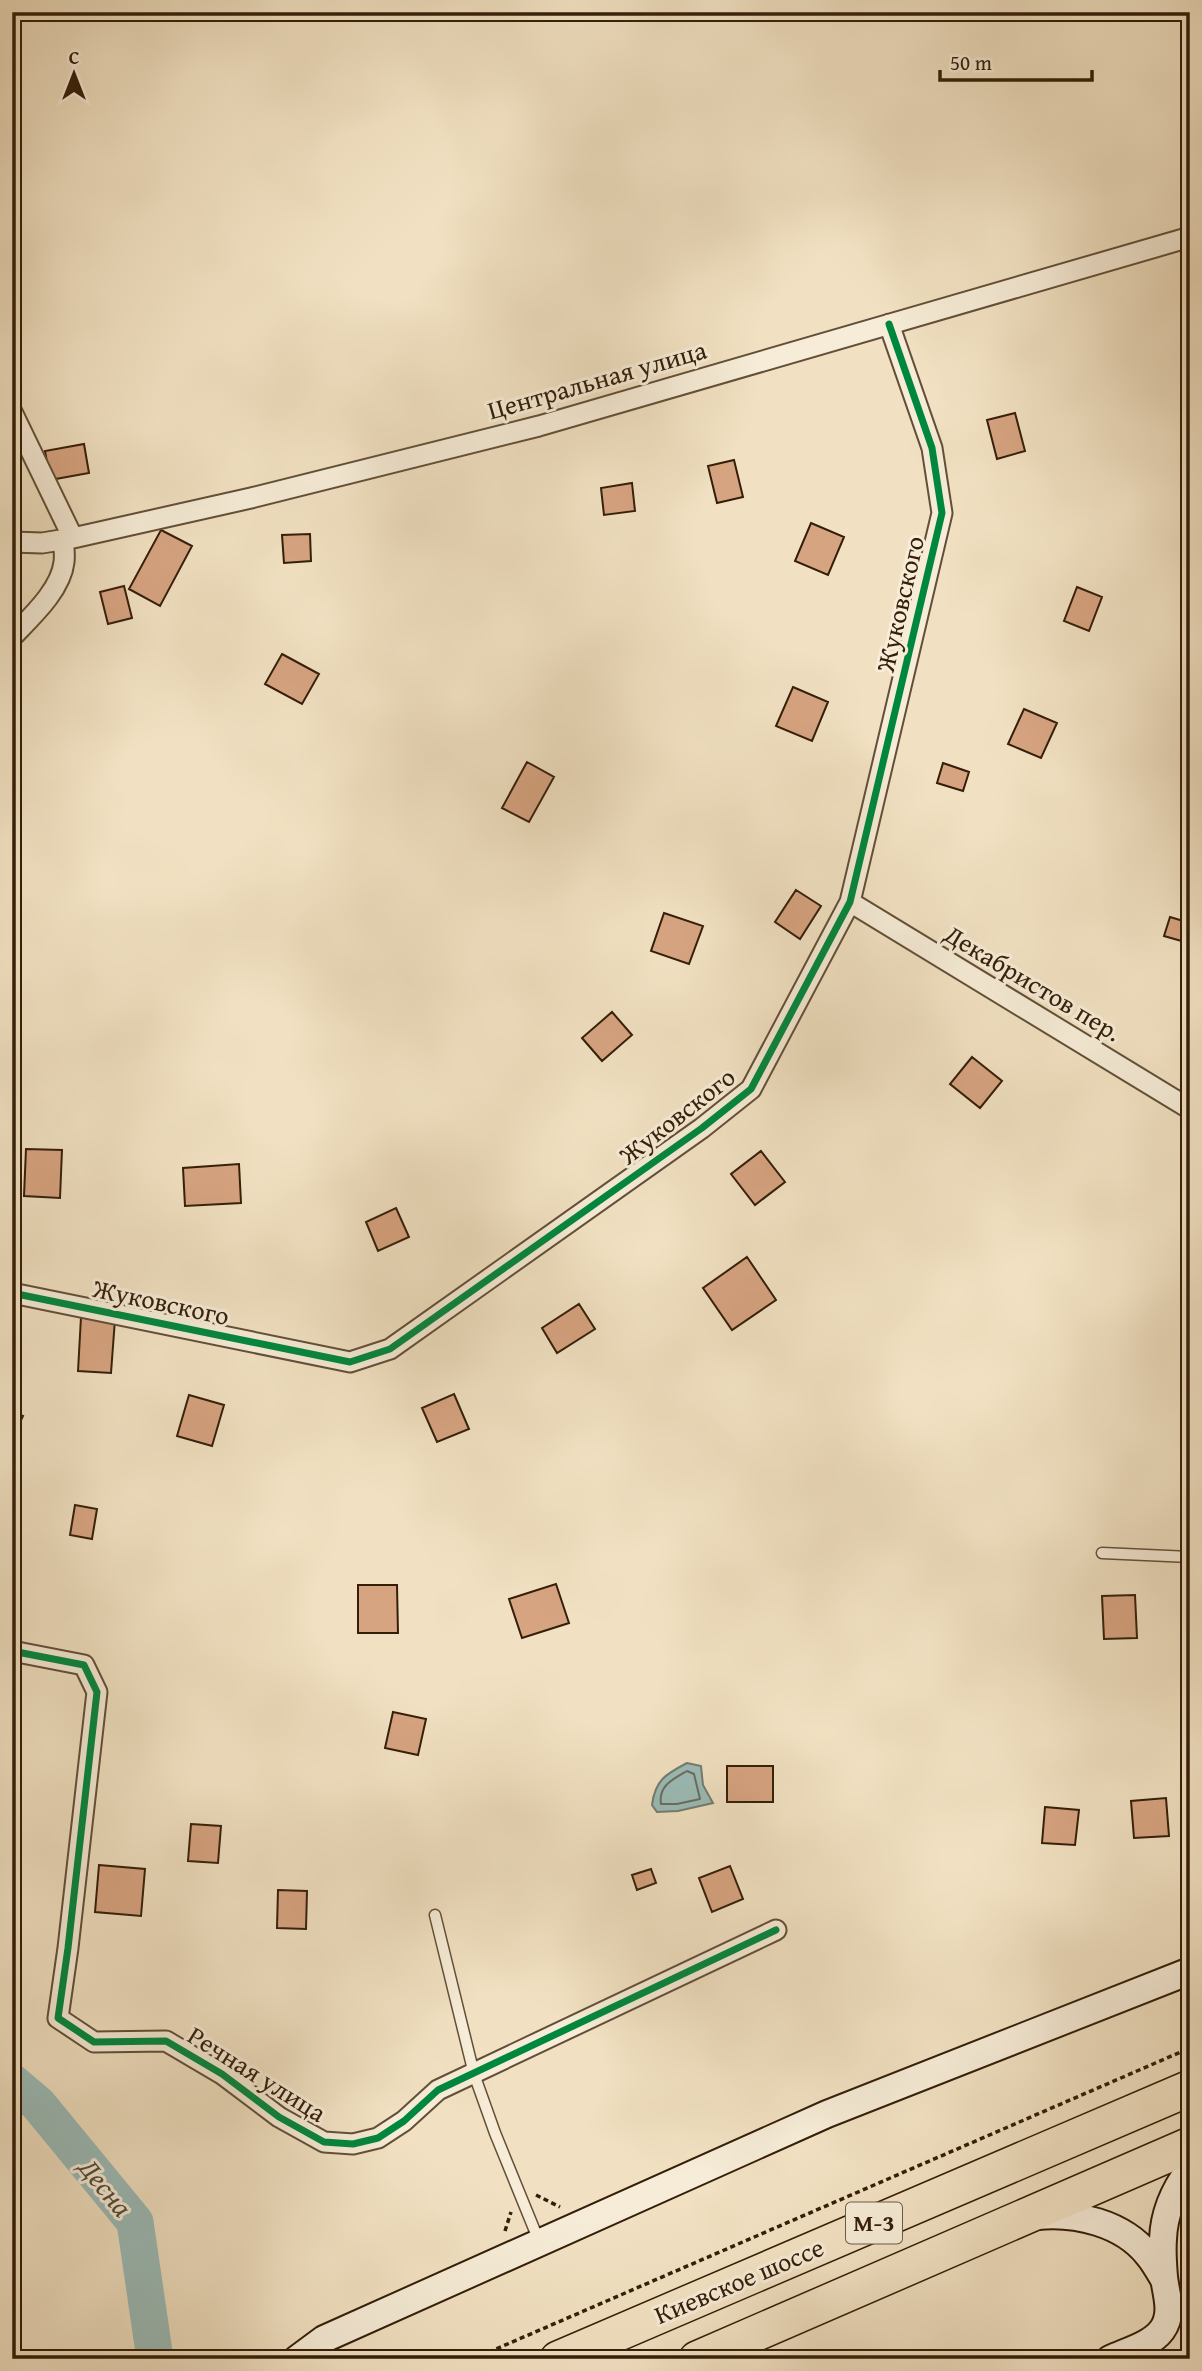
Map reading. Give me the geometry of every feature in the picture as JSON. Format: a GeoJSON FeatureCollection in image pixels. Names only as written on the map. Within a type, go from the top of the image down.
{"type":"FeatureCollection","features":[{"type":"Feature","properties":{"kind":"highway","name":"Киевское шоссе"},"geometry":{"type":"LineString","coordinates":[[558,2359],[1190,2088]]}},
{"type":"Feature","properties":{"kind":"highway","name":"Киевское шоссе"},"geometry":{"type":"LineString","coordinates":[[697,2359],[1190,2145]]}},
{"type":"Feature","properties":{"kind":"street","name":"Центральная улица"},"geometry":{"type":"LineString","coordinates":[[12,542],[42,543],[251,498],[539,426],[1190,237]]}},
{"type":"Feature","properties":{"kind":"street","name":"Жуковского"},"geometry":{"type":"LineString","coordinates":[[12,1293],[350,1362],[390,1349],[702,1128],[751,1089],[850,902],[942,513],[932,448],[889,324]]}},
{"type":"Feature","properties":{"kind":"street"},"geometry":{"type":"LineString","coordinates":[[12,412],[68,538],[64,565],[55,586],[34,615],[12,636]]}},
{"type":"Feature","properties":{"kind":"street","name":"Декабристов пер."},"geometry":{"type":"LineString","coordinates":[[850,902],[1190,1108]]}},
{"type":"Feature","properties":{"kind":"street","name":"Речная улица"},"geometry":{"type":"LineString","coordinates":[[12,1651],[84,1665],[97,1692],[58,2018],[94,2042],[166,2041],[222,2074],[279,2117],[324,2142],[353,2144],[378,2138],[404,2121],[438,2090],[776,1930]]}},
{"type":"Feature","properties":{"kind":"street"},"geometry":{"type":"LineString","coordinates":[[297,2359],[324,2339],[827,2114],[1190,1971]]}},
{"type":"Feature","properties":{"kind":"street"},"geometry":{"type":"LineString","coordinates":[[1164,2280],[1163,2239],[1166,2215],[1173,2194],[1190,2168]]}},
{"type":"Feature","properties":{"kind":"street"},"geometry":{"type":"LineString","coordinates":[[1018,2219],[1062,2215],[1096,2221],[1136,2243],[1148,2254],[1164,2280],[1169,2295],[1166,2322],[1161,2331],[1145,2343],[1110,2359]]}},
{"type":"Feature","properties":{"kind":"lane"},"geometry":{"type":"LineString","coordinates":[[1102,1553],[1190,1558]]}},
{"type":"Feature","properties":{"kind":"lane"},"geometry":{"type":"LineString","coordinates":[[435,1915],[474,2074],[540,2242]]}},
{"type":"Feature","properties":{"kind":"path"},"geometry":{"type":"LineString","coordinates":[[473,2359],[1190,2048]]}},
{"type":"Feature","properties":{"kind":"water"},"geometry":{"type":"Polygon","coordinates":[[[687,1763],[701,1766],[703,1785],[713,1803],[678,1811],[657,1812],[652,1805],[659,1784],[667,1775],[687,1763]]]}},
{"type":"Feature","properties":{"kind":"building"},"geometry":{"type":"Polygon","coordinates":[[[1015,413],[1025,451],[997,459],[987,420],[1015,413]]]}},
{"type":"Feature","properties":{"kind":"building"},"geometry":{"type":"Polygon","coordinates":[[[84,444],[89,473],[50,480],[45,451],[84,444]]]}},
{"type":"Feature","properties":{"kind":"building"},"geometry":{"type":"Polygon","coordinates":[[[734,460],[743,497],[717,503],[708,466],[734,460]]]}},
{"type":"Feature","properties":{"kind":"building"},"geometry":{"type":"Polygon","coordinates":[[[632,483],[635,511],[604,515],[601,488],[632,483]]]}},
{"type":"Feature","properties":{"kind":"building"},"geometry":{"type":"Polygon","coordinates":[[[811,523],[844,537],[828,575],[795,561],[811,523]]]}},
{"type":"Feature","properties":{"kind":"building"},"geometry":{"type":"Polygon","coordinates":[[[161,530],[192,546],[160,606],[129,589],[161,530]]]}},
{"type":"Feature","properties":{"kind":"building"},"geometry":{"type":"Polygon","coordinates":[[[310,534],[311,561],[284,563],[282,535],[310,534]]]}},
{"type":"Feature","properties":{"kind":"building"},"geometry":{"type":"Polygon","coordinates":[[[124,586],[132,618],[108,624],[100,592],[124,586]]]}},
{"type":"Feature","properties":{"kind":"building"},"geometry":{"type":"Polygon","coordinates":[[[1077,587],[1102,597],[1089,631],[1064,621],[1077,587]]]}},
{"type":"Feature","properties":{"kind":"building"},"geometry":{"type":"Polygon","coordinates":[[[282,654],[319,674],[302,704],[265,684],[282,654]]]}},
{"type":"Feature","properties":{"kind":"building"},"geometry":{"type":"Polygon","coordinates":[[[793,687],[828,702],[812,741],[776,726],[793,687]]]}},
{"type":"Feature","properties":{"kind":"building"},"geometry":{"type":"Polygon","coordinates":[[[1024,709],[1057,723],[1041,758],[1008,744],[1024,709]]]}},
{"type":"Feature","properties":{"kind":"building"},"geometry":{"type":"Polygon","coordinates":[[[527,762],[554,777],[529,822],[502,808],[527,762]]]}},
{"type":"Feature","properties":{"kind":"building"},"geometry":{"type":"Polygon","coordinates":[[[943,763],[969,772],[963,791],[937,783],[943,763]]]}},
{"type":"Feature","properties":{"kind":"building"},"geometry":{"type":"Polygon","coordinates":[[[796,890],[821,906],[800,939],[775,922],[796,890]]]}},
{"type":"Feature","properties":{"kind":"building"},"geometry":{"type":"Polygon","coordinates":[[[664,913],[703,926],[689,964],[651,951],[664,913]]]}},
{"type":"Feature","properties":{"kind":"building"},"geometry":{"type":"Polygon","coordinates":[[[1170,917],[1190,923],[1185,942],[1164,936],[1170,917]]]}},
{"type":"Feature","properties":{"kind":"building"},"geometry":{"type":"Polygon","coordinates":[[[612,1012],[632,1035],[602,1061],[582,1038],[612,1012]]]}},
{"type":"Feature","properties":{"kind":"building"},"geometry":{"type":"Polygon","coordinates":[[[972,1057],[1002,1081],[980,1108],[950,1084],[972,1057]]]}},
{"type":"Feature","properties":{"kind":"building"},"geometry":{"type":"Polygon","coordinates":[[[26,1149],[62,1150],[60,1198],[24,1196],[26,1149]]]}},
{"type":"Feature","properties":{"kind":"building"},"geometry":{"type":"Polygon","coordinates":[[[761,1151],[785,1182],[755,1205],[731,1174],[761,1151]]]}},
{"type":"Feature","properties":{"kind":"building"},"geometry":{"type":"Polygon","coordinates":[[[239,1164],[241,1203],[185,1206],[183,1168],[239,1164]]]}},
{"type":"Feature","properties":{"kind":"building"},"geometry":{"type":"Polygon","coordinates":[[[396,1208],[409,1237],[378,1251],[366,1222],[396,1208]]]}},
{"type":"Feature","properties":{"kind":"building"},"geometry":{"type":"Polygon","coordinates":[[[747,1257],[776,1300],[732,1330],[703,1288],[747,1257]]]}},
{"type":"Feature","properties":{"kind":"building"},"geometry":{"type":"Polygon","coordinates":[[[579,1304],[595,1329],[557,1353],[542,1328],[579,1304]]]}},
{"type":"Feature","properties":{"kind":"building"},"geometry":{"type":"Polygon","coordinates":[[[81,1317],[115,1319],[111,1373],[78,1371],[81,1317]]]}},
{"type":"Feature","properties":{"kind":"building"},"geometry":{"type":"Polygon","coordinates":[[[454,1394],[469,1429],[437,1442],[422,1408],[454,1394]]]}},
{"type":"Feature","properties":{"kind":"building"},"geometry":{"type":"Polygon","coordinates":[[[189,1395],[224,1405],[212,1446],[177,1436],[189,1395]]]}},
{"type":"Feature","properties":{"kind":"building"},"geometry":{"type":"Polygon","coordinates":[[[12,1411],[23,1416],[12,1439],[12,1411]]]}},
{"type":"Feature","properties":{"kind":"building"},"geometry":{"type":"Polygon","coordinates":[[[75,1505],[97,1509],[92,1539],[70,1535],[75,1505]]]}},
{"type":"Feature","properties":{"kind":"building"},"geometry":{"type":"Polygon","coordinates":[[[556,1584],[569,1623],[522,1638],[509,1599],[556,1584]]]}},
{"type":"Feature","properties":{"kind":"building"},"geometry":{"type":"Polygon","coordinates":[[[358,1585],[397,1585],[398,1633],[358,1633],[358,1585]]]}},
{"type":"Feature","properties":{"kind":"building"},"geometry":{"type":"Polygon","coordinates":[[[1135,1595],[1137,1638],[1104,1639],[1102,1596],[1135,1595]]]}},
{"type":"Feature","properties":{"kind":"building"},"geometry":{"type":"Polygon","coordinates":[[[393,1712],[426,1719],[418,1755],[385,1748],[393,1712]]]}},
{"type":"Feature","properties":{"kind":"building"},"geometry":{"type":"Polygon","coordinates":[[[727,1766],[773,1766],[773,1802],[727,1802],[727,1766]]]}},
{"type":"Feature","properties":{"kind":"building"},"geometry":{"type":"Polygon","coordinates":[[[1166,1798],[1169,1836],[1134,1838],[1131,1801],[1166,1798]]]}},
{"type":"Feature","properties":{"kind":"building"},"geometry":{"type":"Polygon","coordinates":[[[1045,1807],[1079,1810],[1075,1845],[1042,1843],[1045,1807]]]}},
{"type":"Feature","properties":{"kind":"building"},"geometry":{"type":"Polygon","coordinates":[[[191,1824],[221,1826],[218,1863],[188,1861],[191,1824]]]}},
{"type":"Feature","properties":{"kind":"building"},"geometry":{"type":"Polygon","coordinates":[[[99,1865],[145,1869],[141,1916],[95,1912],[99,1865]]]}},
{"type":"Feature","properties":{"kind":"building"},"geometry":{"type":"Polygon","coordinates":[[[730,1866],[743,1899],[712,1912],[699,1878],[730,1866]]]}},
{"type":"Feature","properties":{"kind":"building"},"geometry":{"type":"Polygon","coordinates":[[[651,1869],[656,1883],[637,1890],[632,1875],[651,1869]]]}},
{"type":"Feature","properties":{"kind":"building"},"geometry":{"type":"Polygon","coordinates":[[[278,1890],[307,1891],[306,1929],[277,1928],[278,1890]]]}},
{"type":"Feature","properties":{"kind":"waterway","name":"Десна"},"geometry":{"type":"LineString","coordinates":[[12,2082],[38,2104],[135,2222],[155,2359]]}},
{"type":"Feature","properties":{"kind":"cycle path"},"geometry":{"type":"LineString","coordinates":[[12,1293],[350,1362],[390,1349],[702,1128],[751,1089],[850,902],[942,513],[932,448],[889,324]]}},
{"type":"Feature","properties":{"kind":"cycle path"},"geometry":{"type":"LineString","coordinates":[[12,1651],[84,1665],[97,1692],[58,2018],[94,2042],[166,2041],[222,2074],[279,2117],[324,2142],[353,2144],[378,2138],[404,2121],[438,2090],[776,1930]]}}]}
